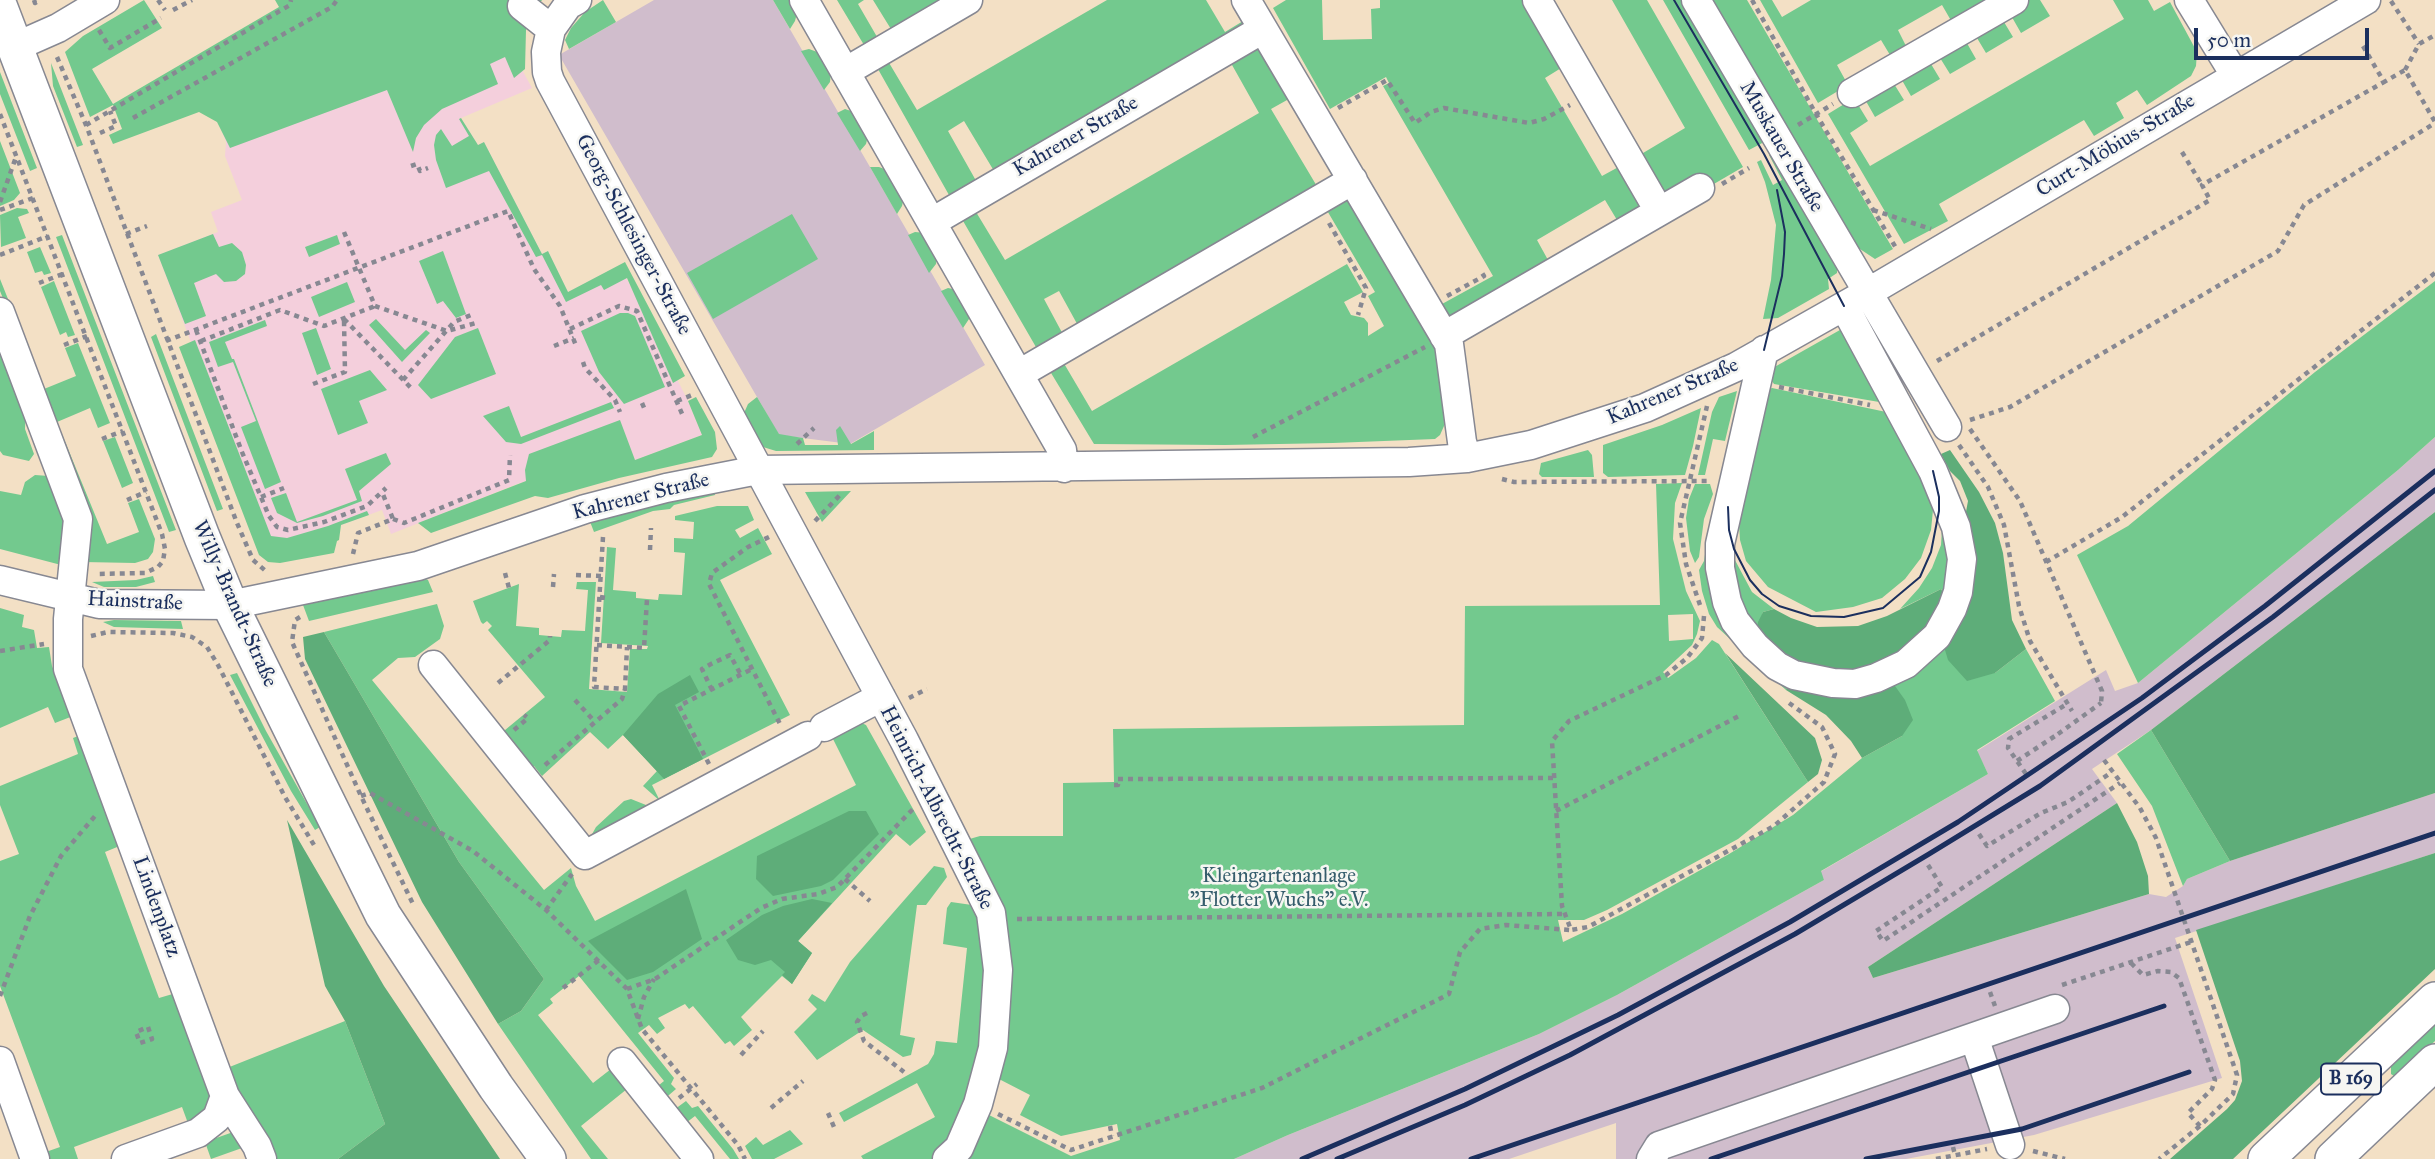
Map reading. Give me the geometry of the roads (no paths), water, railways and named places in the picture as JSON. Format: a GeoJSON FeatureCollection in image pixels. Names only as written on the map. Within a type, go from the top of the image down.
{"type":"FeatureCollection","features":[{"type":"Feature","properties":{"kind":"main road","name":"Willy-Brandt-Straße"},"geometry":{"type":"LineString","coordinates":[[0,8],[230,605],[383,915],[496,1087],[548,1159]]}},
{"type":"Feature","properties":{"kind":"main road","name":"B 169"},"geometry":{"type":"LineString","coordinates":[[2266,1159],[2435,1000]]}},
{"type":"Feature","properties":{"kind":"main road","name":"B 169"},"geometry":{"type":"LineString","coordinates":[[2333,1159],[2435,1062]]}},
{"type":"Feature","properties":{"kind":"street"},"geometry":{"type":"LineString","coordinates":[[522,6],[551,29],[568,5],[577,0]]}},
{"type":"Feature","properties":{"kind":"street"},"geometry":{"type":"LineString","coordinates":[[804,0],[1062,450],[1064,468]]}},
{"type":"Feature","properties":{"kind":"street"},"geometry":{"type":"LineString","coordinates":[[845,72],[968,0]]}},
{"type":"Feature","properties":{"kind":"street"},"geometry":{"type":"LineString","coordinates":[[1537,0],[1659,211]]}},
{"type":"Feature","properties":{"kind":"street","name":"Muskauer Straße"},"geometry":{"type":"LineString","coordinates":[[1696,0],[1856,299]]}},
{"type":"Feature","properties":{"kind":"street"},"geometry":{"type":"LineString","coordinates":[[1852,93],[2014,0]]}},
{"type":"Feature","properties":{"kind":"street"},"geometry":{"type":"LineString","coordinates":[[2189,0],[2235,75]]}},
{"type":"Feature","properties":{"kind":"street","name":"Curt-Möbius-Straße"},"geometry":{"type":"LineString","coordinates":[[1856,299],[2366,0]]}},
{"type":"Feature","properties":{"kind":"street"},"geometry":{"type":"LineString","coordinates":[[15,47],[101,12]]}},
{"type":"Feature","properties":{"kind":"street","name":"Kahrener Straße"},"geometry":{"type":"LineString","coordinates":[[932,222],[1255,15],[1449,344],[1462,442],[1467,458]]}},
{"type":"Feature","properties":{"kind":"street","name":"Georg-Schlesinger-Straße"},"geometry":{"type":"LineString","coordinates":[[551,29],[546,52],[550,81],[758,470]]}},
{"type":"Feature","properties":{"kind":"street"},"geometry":{"type":"LineString","coordinates":[[1019,374],[1353,180]]}},
{"type":"Feature","properties":{"kind":"street"},"geometry":{"type":"LineString","coordinates":[[1444,336],[1700,188]]}},
{"type":"Feature","properties":{"kind":"street"},"geometry":{"type":"LineString","coordinates":[[1856,299],[1915,373],[1947,427]]}},
{"type":"Feature","properties":{"kind":"street"},"geometry":{"type":"LineString","coordinates":[[1764,350],[1720,544],[1723,588],[1735,621],[1755,646],[1777,666],[1794,675],[1813,680],[1855,684],[1877,678],[1906,664],[1937,636],[1958,592],[1962,559],[1956,527],[1933,471],[1900,410],[1856,299]]}},
{"type":"Feature","properties":{"kind":"street","name":"Kahrener Straße"},"geometry":{"type":"LineString","coordinates":[[230,605],[418,566],[585,509],[666,488],[758,470],[1064,468],[1409,462],[1467,458],[1531,445],[1644,408],[1715,378],[1856,299]]}},
{"type":"Feature","properties":{"kind":"street","name":"Lindenplatz"},"geometry":{"type":"LineString","coordinates":[[0,312],[78,519],[69,597],[68,669],[225,1096],[257,1146],[262,1159]]}},
{"type":"Feature","properties":{"kind":"street","name":"Heinrich-Albrecht-Straße"},"geometry":{"type":"LineString","coordinates":[[758,470],[881,697],[990,914],[999,970],[993,1048],[978,1104],[959,1148],[947,1159]]}},
{"type":"Feature","properties":{"kind":"street","name":"Hainstraße"},"geometry":{"type":"LineString","coordinates":[[0,580],[99,604],[230,605]]}},
{"type":"Feature","properties":{"kind":"street","name":"Heinrich-Albrecht-Straße"},"geometry":{"type":"LineString","coordinates":[[433,664],[585,855],[881,697]]}},
{"type":"Feature","properties":{"kind":"street"},"geometry":{"type":"LineString","coordinates":[[1651,1159],[1659,1146],[2055,1009]]}},
{"type":"Feature","properties":{"kind":"street"},"geometry":{"type":"LineString","coordinates":[[1974,1038],[2010,1144]]}},
{"type":"Feature","properties":{"kind":"street"},"geometry":{"type":"LineString","coordinates":[[0,1061],[35,1159]]}},
{"type":"Feature","properties":{"kind":"street"},"geometry":{"type":"LineString","coordinates":[[622,1062],[699,1159]]}},
{"type":"Feature","properties":{"kind":"street"},"geometry":{"type":"LineString","coordinates":[[126,1159],[198,1133],[217,1118],[225,1096]]}},
{"type":"Feature","properties":{"kind":"tram line"},"geometry":{"type":"LineString","coordinates":[[1674,0],[1764,154],[1844,306]]}},
{"type":"Feature","properties":{"kind":"tram line"},"geometry":{"type":"LineString","coordinates":[[1764,350],[1782,276],[1784,254],[1785,232],[1777,190]]}},
{"type":"Feature","properties":{"kind":"tram line"},"geometry":{"type":"LineString","coordinates":[[1728,507],[1729,530],[1734,549],[1750,580],[1762,594],[1779,606],[1811,616],[1844,617],[1883,608],[1920,577],[1931,552],[1939,511],[1933,471]]}},
{"type":"Feature","properties":{"kind":"railway"},"geometry":{"type":"LineString","coordinates":[[1302,1159],[1465,1089],[1618,1015],[1790,922],[1958,822],[2142,698],[2265,606],[2435,471]]}},
{"type":"Feature","properties":{"kind":"railway"},"geometry":{"type":"LineString","coordinates":[[1337,1159],[1465,1105],[1570,1055],[1795,934],[1929,854],[2040,786],[2273,617],[2435,490]]}},
{"type":"Feature","properties":{"kind":"railway"},"geometry":{"type":"LineString","coordinates":[[1471,1159],[2435,833]]}},
{"type":"Feature","properties":{"kind":"railway"},"geometry":{"type":"LineString","coordinates":[[1711,1159],[2164,1006]]}},
{"type":"Feature","properties":{"kind":"railway"},"geometry":{"type":"LineString","coordinates":[[1866,1159],[2022,1129],[2189,1072]]}},
{"type":"Feature","properties":{"kind":"park label","name":"Kleingartenanlage \"Flotter Wuchs\" e.V."},"geometry":{"type":"Point","coordinates":[1279,889]}}]}
